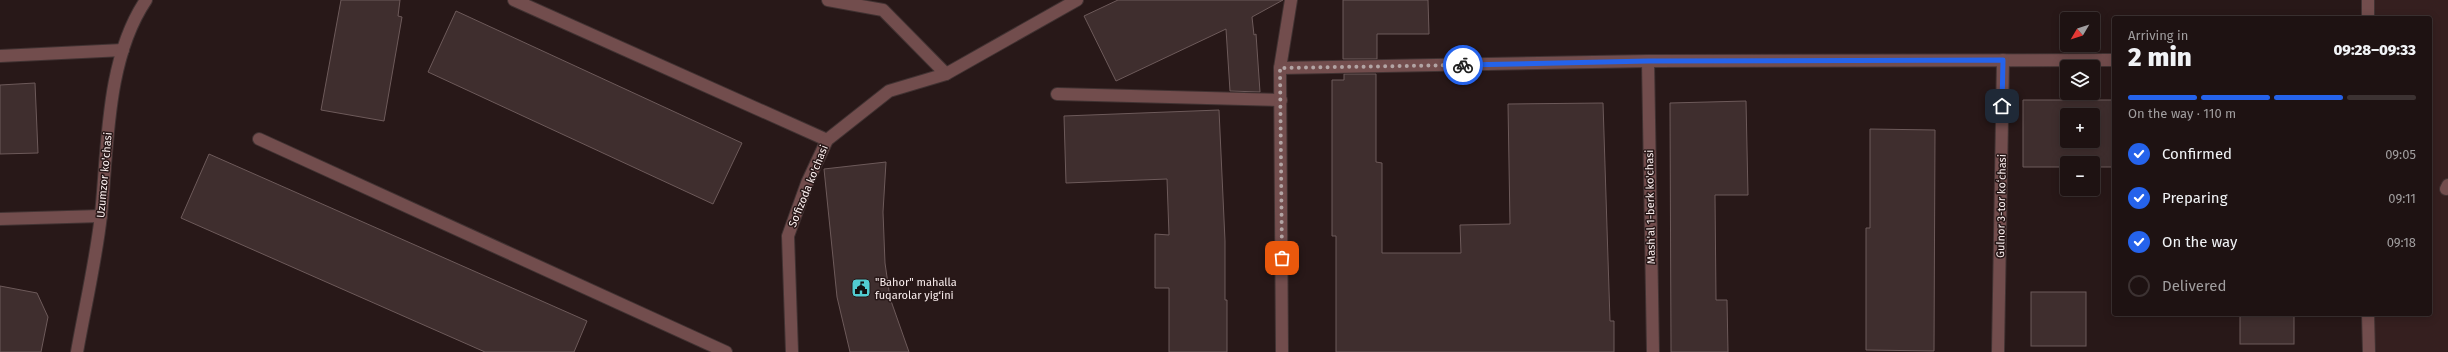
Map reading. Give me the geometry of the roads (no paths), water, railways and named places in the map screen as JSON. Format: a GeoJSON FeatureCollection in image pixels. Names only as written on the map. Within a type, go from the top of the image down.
{"type":"FeatureCollection","features":[{"type":"Feature","properties":{"kind":"street"},"geometry":{"type":"LineString","coordinates":[[514,0],[826,140]]}},
{"type":"Feature","properties":{"kind":"street"},"geometry":{"type":"LineString","coordinates":[[828,0],[883,10],[946,74]]}},
{"type":"Feature","properties":{"kind":"street","name":"So'fizoda ko'chasi"},"geometry":{"type":"LineString","coordinates":[[792,352],[788,236],[807,183],[826,140],[889,91],[946,74],[1077,0]]}},
{"type":"Feature","properties":{"kind":"street"},"geometry":{"type":"LineString","coordinates":[[1282,352],[1280,68],[1291,0]]}},
{"type":"Feature","properties":{"kind":"street"},"geometry":{"type":"LineString","coordinates":[[2368,0],[2368,16]]}},
{"type":"Feature","properties":{"kind":"street","name":"Uzumzor ko'chasi"},"geometry":{"type":"LineString","coordinates":[[77,352],[101,216],[111,101],[122,50],[145,1]]}},
{"type":"Feature","properties":{"kind":"street"},"geometry":{"type":"LineString","coordinates":[[0,56],[122,50]]}},
{"type":"Feature","properties":{"kind":"street","name":"Gulnor 3-tor koʻchasi"},"geometry":{"type":"LineString","coordinates":[[1998,352],[2003,60]]}},
{"type":"Feature","properties":{"kind":"street"},"geometry":{"type":"LineString","coordinates":[[1280,68],[1648,61],[2112,60]]}},
{"type":"Feature","properties":{"kind":"street","name":"Mash'al 1-berk ko'chasi"},"geometry":{"type":"LineString","coordinates":[[1648,61],[1653,352]]}},
{"type":"Feature","properties":{"kind":"street"},"geometry":{"type":"LineString","coordinates":[[1058,94],[1281,100]]}},
{"type":"Feature","properties":{"kind":"street"},"geometry":{"type":"LineString","coordinates":[[260,139],[726,352]]}},
{"type":"Feature","properties":{"kind":"street"},"geometry":{"type":"LineString","coordinates":[[0,219],[101,216]]}},
{"type":"Feature","properties":{"kind":"street"},"geometry":{"type":"LineString","coordinates":[[2368,316],[2369,352]]}},
{"type":"Feature","properties":{"kind":"place","name":"\"Bahor\" mahalla fuqarolar yig‘ini"},"geometry":{"type":"Point","coordinates":[861,288]}}]}
